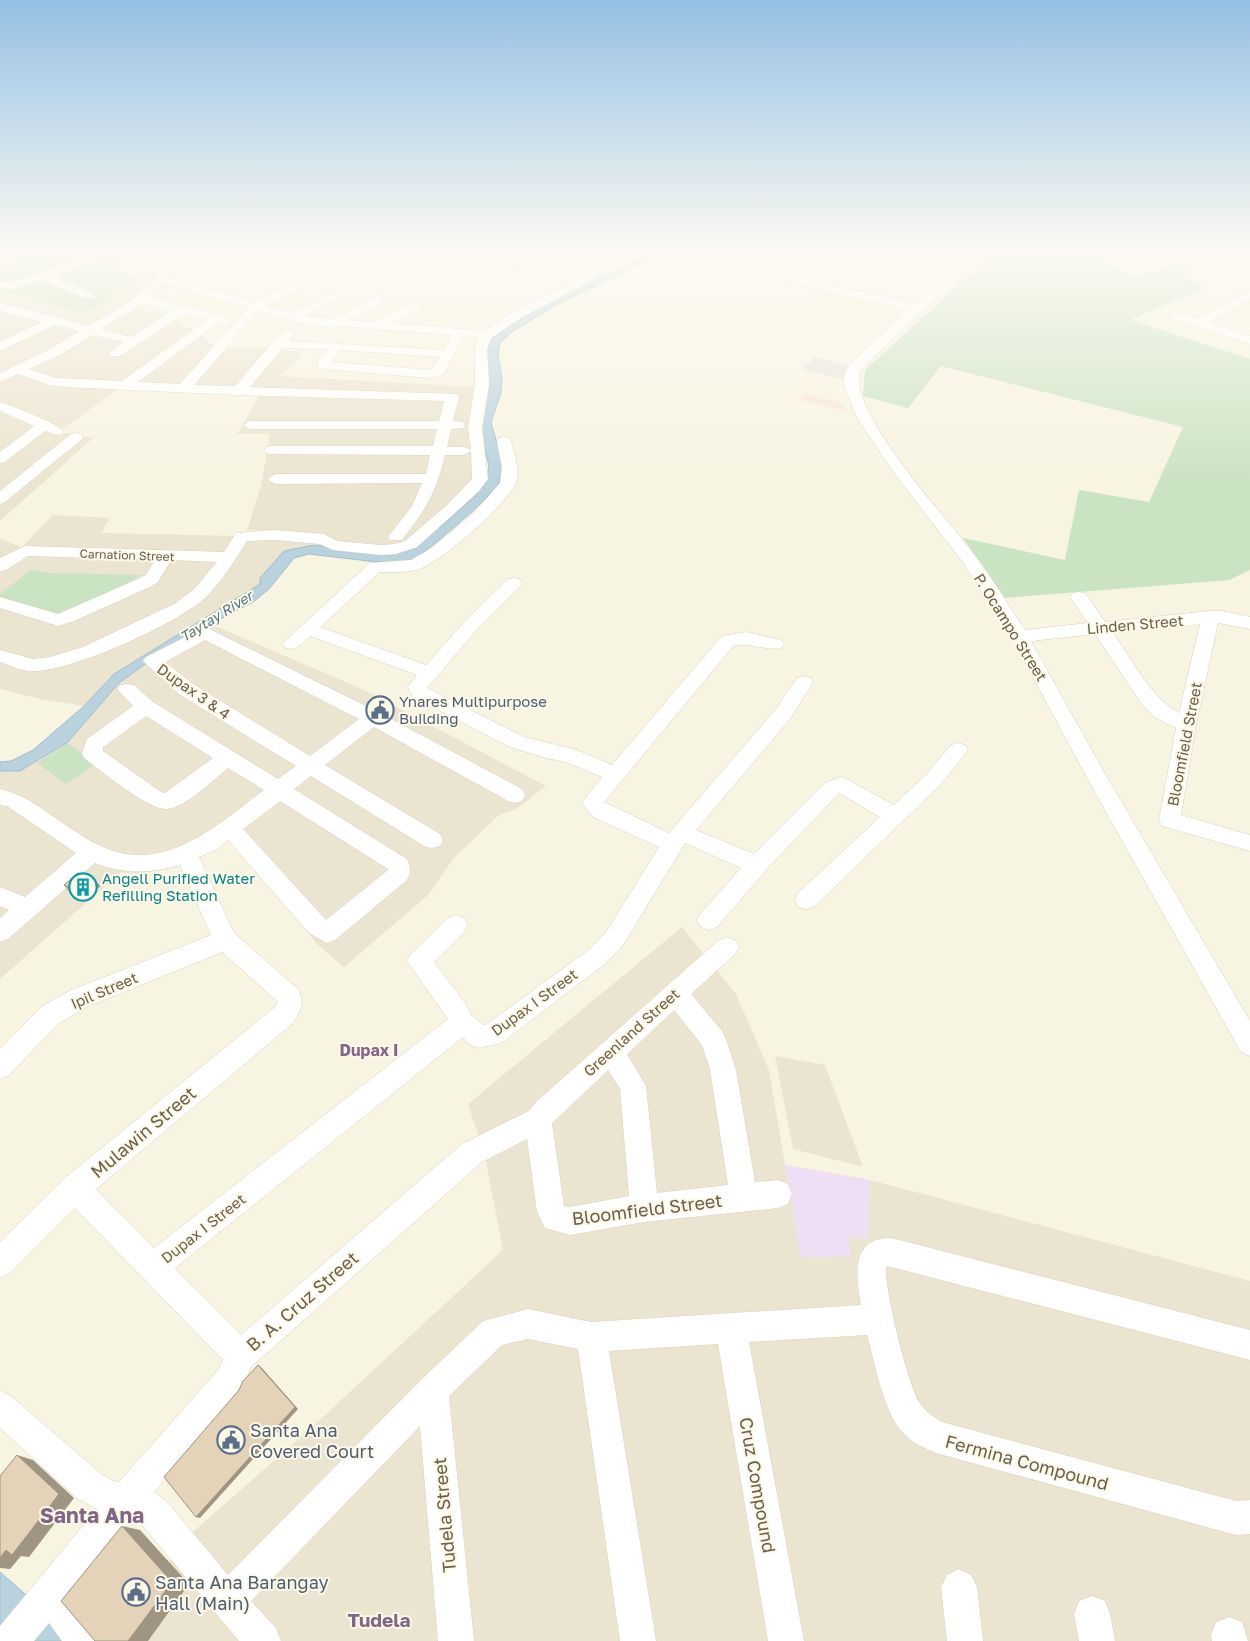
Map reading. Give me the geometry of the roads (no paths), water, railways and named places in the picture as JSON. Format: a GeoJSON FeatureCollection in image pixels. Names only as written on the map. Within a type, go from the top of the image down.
{"type":"FeatureCollection","features":[{"type":"Feature","properties":{"kind":"street"},"geometry":{"type":"LineString","coordinates":[[0,347],[33,331]]}},
{"type":"Feature","properties":{"kind":"street"},"geometry":{"type":"LineString","coordinates":[[0,378],[55,352],[91,331],[132,341]]}},
{"type":"Feature","properties":{"kind":"street"},"geometry":{"type":"LineString","coordinates":[[115,353],[149,331]]}},
{"type":"Feature","properties":{"kind":"street"},"geometry":{"type":"LineString","coordinates":[[127,384],[200,331]]}},
{"type":"Feature","properties":{"kind":"street"},"geometry":{"type":"LineString","coordinates":[[184,388],[235,331]]}},
{"type":"Feature","properties":{"kind":"street"},"geometry":{"type":"LineString","coordinates":[[239,391],[288,331]]}},
{"type":"Feature","properties":{"kind":"street"},"geometry":{"type":"LineString","coordinates":[[426,331],[481,334]]}},
{"type":"Feature","properties":{"kind":"street"},"geometry":{"type":"LineString","coordinates":[[0,656],[32,665],[56,663],[77,657],[182,607],[196,598],[242,536],[275,535],[324,539],[333,545],[381,550],[396,549],[410,544],[453,508],[474,488],[480,478],[475,428],[482,385],[480,349],[487,335],[494,331]]}},
{"type":"Feature","properties":{"kind":"street","name":"P. Ocampo Street"},"geometry":{"type":"LineString","coordinates":[[893,331],[855,367],[851,375],[855,397],[864,418],[891,458],[969,559],[1020,636],[1097,778],[1250,1044]]}},
{"type":"Feature","properties":{"kind":"street"},"geometry":{"type":"LineString","coordinates":[[1222,331],[1250,340]]}},
{"type":"Feature","properties":{"kind":"street"},"geometry":{"type":"LineString","coordinates":[[336,346],[323,363],[324,365],[431,374],[438,372],[460,333]]}},
{"type":"Feature","properties":{"kind":"street"},"geometry":{"type":"LineString","coordinates":[[278,344],[448,354]]}},
{"type":"Feature","properties":{"kind":"street"},"geometry":{"type":"LineString","coordinates":[[18,370],[54,382],[294,393],[452,396],[432,478],[419,507],[396,537]]}},
{"type":"Feature","properties":{"kind":"street"},"geometry":{"type":"LineString","coordinates":[[278,425],[294,393]]}},
{"type":"Feature","properties":{"kind":"street"},"geometry":{"type":"LineString","coordinates":[[0,459],[51,428],[2,408]]}},
{"type":"Feature","properties":{"kind":"street"},"geometry":{"type":"LineString","coordinates":[[250,425],[470,425]]}},
{"type":"Feature","properties":{"kind":"street"},"geometry":{"type":"LineString","coordinates":[[0,499],[76,437]]}},
{"type":"Feature","properties":{"kind":"street"},"geometry":{"type":"LineString","coordinates":[[291,644],[376,567],[407,566],[424,561],[487,507],[508,483],[509,461],[504,442]]}},
{"type":"Feature","properties":{"kind":"street"},"geometry":{"type":"LineString","coordinates":[[270,450],[464,451]]}},
{"type":"Feature","properties":{"kind":"street"},"geometry":{"type":"LineString","coordinates":[[295,478],[300,450]]}},
{"type":"Feature","properties":{"kind":"street"},"geometry":{"type":"LineString","coordinates":[[276,479],[432,478]]}},
{"type":"Feature","properties":{"kind":"street","name":"Carnation Street"},"geometry":{"type":"LineString","coordinates":[[0,566],[12,557],[25,551],[228,557]]}},
{"type":"Feature","properties":{"kind":"street"},"geometry":{"type":"LineString","coordinates":[[0,602],[58,620],[144,583],[152,578],[165,556]]}},
{"type":"Feature","properties":{"kind":"street"},"geometry":{"type":"LineString","coordinates":[[514,582],[474,622],[429,673],[418,687],[420,692],[517,742],[546,751],[570,755],[615,774]]}},
{"type":"Feature","properties":{"kind":"street"},"geometry":{"type":"LineString","coordinates":[[1078,597],[1151,702],[1163,713],[1186,725]]}},
{"type":"Feature","properties":{"kind":"street","name":"Linden Street"},"geometry":{"type":"LineString","coordinates":[[1020,636],[1210,617],[1223,617],[1250,623]]}},
{"type":"Feature","properties":{"kind":"street","name":"Bloomfield Street"},"geometry":{"type":"LineString","coordinates":[[1210,617],[1186,725],[1170,820],[1250,843]]}},
{"type":"Feature","properties":{"kind":"street"},"geometry":{"type":"LineString","coordinates":[[308,629],[429,673]]}},
{"type":"Feature","properties":{"kind":"street","name":"Dupax 3 & 4"},"geometry":{"type":"LineString","coordinates":[[432,840],[186,689],[152,661],[205,633],[373,718],[515,795]]}},
{"type":"Feature","properties":{"kind":"street"},"geometry":{"type":"LineString","coordinates":[[757,865],[720,848],[676,838],[600,810],[592,804],[728,640],[748,638],[775,644]]}},
{"type":"Feature","properties":{"kind":"street","name":"Dupax I Street"},"geometry":{"type":"LineString","coordinates":[[153,1267],[462,1023],[467,1025],[479,1037],[492,1035],[598,956],[616,938],[676,838],[783,714],[804,682]]}},
{"type":"Feature","properties":{"kind":"street"},"geometry":{"type":"LineString","coordinates":[[128,690],[146,707],[399,865],[399,874],[327,933],[317,926],[230,828]]}},
{"type":"Feature","properties":{"kind":"street"},"geometry":{"type":"LineString","coordinates":[[146,707],[94,744],[92,754],[156,800],[167,801],[176,797],[228,758]]}},
{"type":"Feature","properties":{"kind":"street"},"geometry":{"type":"LineString","coordinates":[[0,797],[13,800],[91,853],[120,863],[142,865],[187,855],[208,844],[373,718]]}},
{"type":"Feature","properties":{"kind":"street"},"geometry":{"type":"LineString","coordinates":[[806,900],[934,779],[958,750]]}},
{"type":"Feature","properties":{"kind":"street"},"geometry":{"type":"LineString","coordinates":[[708,920],[757,865],[832,788],[841,785],[896,816]]}},
{"type":"Feature","properties":{"kind":"street"},"geometry":{"type":"LineString","coordinates":[[0,932],[91,853]]}},
{"type":"Feature","properties":{"kind":"street"},"geometry":{"type":"LineString","coordinates":[[187,855],[225,940]]}},
{"type":"Feature","properties":{"kind":"street"},"geometry":{"type":"LineString","coordinates":[[0,896],[27,908]]}},
{"type":"Feature","properties":{"kind":"street"},"geometry":{"type":"LineString","coordinates":[[456,925],[419,961],[456,1011],[462,1023]]}},
{"type":"Feature","properties":{"kind":"street","name":"Mulawin Street"},"geometry":{"type":"LineString","coordinates":[[0,1264],[75,1188],[284,1015],[290,1005],[290,998],[225,940]]}},
{"type":"Feature","properties":{"kind":"street","name":"Ipil Street"},"geometry":{"type":"LineString","coordinates":[[0,1067],[50,1015],[78,999],[225,940]]}},
{"type":"Feature","properties":{"kind":"street","name":"Greenland Street"},"geometry":{"type":"LineString","coordinates":[[538,1120],[545,1110],[726,947]]}},
{"type":"Feature","properties":{"kind":"street"},"geometry":{"type":"LineString","coordinates":[[674,993],[713,1039],[723,1070],[744,1197]]}},
{"type":"Feature","properties":{"kind":"street"},"geometry":{"type":"LineString","coordinates":[[611,1052],[633,1086],[644,1208]]}},
{"type":"Feature","properties":{"kind":"street","name":"Bloomfield Street"},"geometry":{"type":"LineString","coordinates":[[538,1120],[551,1212],[555,1218],[570,1221],[644,1208],[778,1194]]}},
{"type":"Feature","properties":{"kind":"street","name":"B. A. Cruz Street"},"geometry":{"type":"LineString","coordinates":[[11,1641],[125,1501],[230,1380],[240,1356],[472,1153],[538,1120]]}},
{"type":"Feature","properties":{"kind":"street"},"geometry":{"type":"LineString","coordinates":[[75,1188],[240,1356]]}},
{"type":"Feature","properties":{"kind":"street","name":"Fermina Compound"},"geometry":{"type":"LineString","coordinates":[[1249,1349],[904,1256],[884,1252],[876,1256],[871,1263],[869,1276],[878,1319],[905,1409],[917,1427],[936,1437],[1236,1518],[1250,1517]]}},
{"type":"Feature","properties":{"kind":"street"},"geometry":{"type":"LineString","coordinates":[[227,1601],[433,1390],[494,1332],[528,1324],[591,1337],[878,1319]]}},
{"type":"Feature","properties":{"kind":"street","name":"Cruz Compound"},"geometry":{"type":"LineString","coordinates":[[731,1328],[786,1641]]}},
{"type":"Feature","properties":{"kind":"street"},"geometry":{"type":"LineString","coordinates":[[591,1337],[638,1641]]}},
{"type":"Feature","properties":{"kind":"street","name":"Tudela Street"},"geometry":{"type":"LineString","coordinates":[[433,1390],[456,1641]]}},
{"type":"Feature","properties":{"kind":"street"},"geometry":{"type":"LineString","coordinates":[[0,1407],[90,1487],[105,1496],[142,1504],[155,1514],[227,1601],[263,1641]]}},
{"type":"Feature","properties":{"kind":"street"},"geometry":{"type":"LineString","coordinates":[[959,1587],[965,1641]]}},
{"type":"Feature","properties":{"kind":"street"},"geometry":{"type":"LineString","coordinates":[[47,1596],[84,1641]]}},
{"type":"Feature","properties":{"kind":"water","name":"Taytay River"},"geometry":{"type":"Polygon","coordinates":[[[497,331],[514,331],[500,343],[498,354],[502,379],[501,393],[491,422],[503,464],[501,477],[497,487],[474,510],[417,557],[405,562],[377,562],[309,554],[294,558],[269,589],[253,602],[211,624],[148,662],[119,683],[68,742],[20,771],[0,771],[0,762],[11,761],[33,750],[84,706],[114,674],[260,584],[260,578],[284,551],[314,545],[366,550],[415,545],[446,522],[475,496],[485,484],[489,466],[479,426],[489,387],[485,349],[489,337],[497,331]]]}},
{"type":"Feature","properties":{"kind":"water"},"geometry":{"type":"Polygon","coordinates":[[[0,1572],[57,1622],[71,1641],[0,1641],[0,1572]]]}},
{"type":"Feature","properties":{"kind":"place","name":"Ynares Multipurpose Building"},"geometry":{"type":"Point","coordinates":[380,710]}},
{"type":"Feature","properties":{"kind":"place","name":"Angell Purified Water Refilling Station"},"geometry":{"type":"Point","coordinates":[83,887]}},
{"type":"Feature","properties":{"kind":"place","name":"Santa Ana Covered Court"},"geometry":{"type":"Point","coordinates":[231,1440]}},
{"type":"Feature","properties":{"kind":"place","name":"Santa Ana Barangay Hall (Main)"},"geometry":{"type":"Point","coordinates":[136,1592]}},
{"type":"Feature","properties":{"kind":"district","name":"Dupax I"},"geometry":{"type":"Point","coordinates":[369,1050]}},
{"type":"Feature","properties":{"kind":"district","name":"Santa Ana"},"geometry":{"type":"Point","coordinates":[92,1515]}},
{"type":"Feature","properties":{"kind":"district","name":"Tudela"},"geometry":{"type":"Point","coordinates":[379,1619]}}]}
